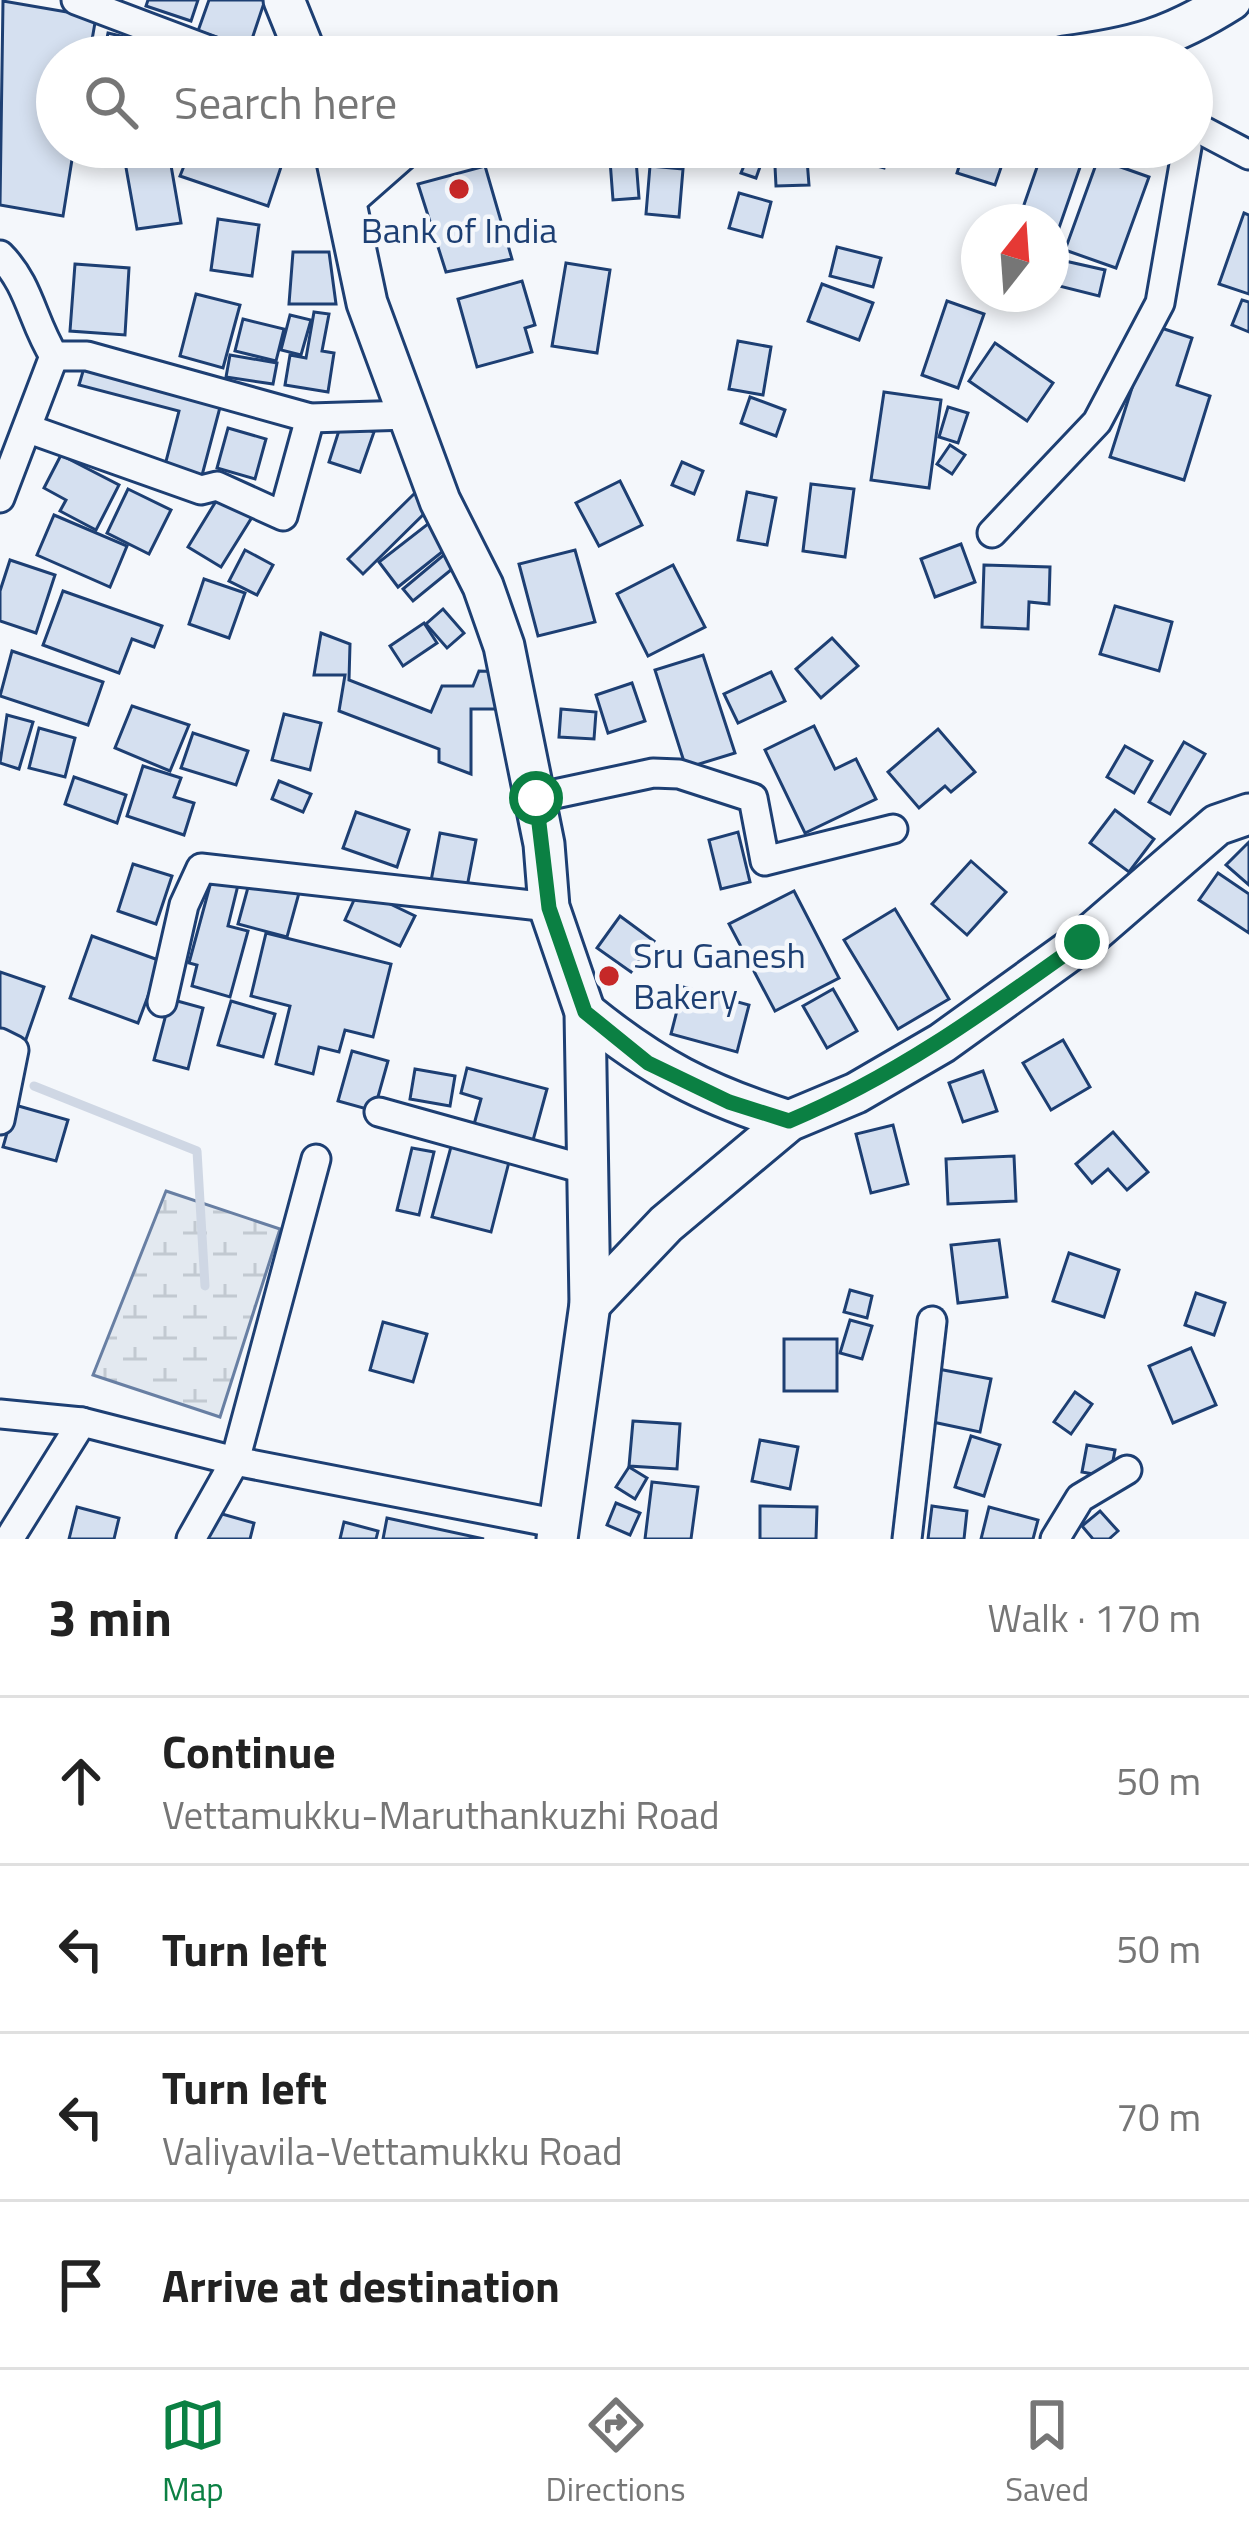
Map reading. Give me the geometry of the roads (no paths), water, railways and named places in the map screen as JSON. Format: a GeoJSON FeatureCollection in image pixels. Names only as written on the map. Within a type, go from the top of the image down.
{"type":"FeatureCollection","features":[{"type":"Feature","properties":{"kind":"main road"},"geometry":{"type":"LineString","coordinates":[[284,0],[299,36]]}},
{"type":"Feature","properties":{"kind":"main road"},"geometry":{"type":"LineString","coordinates":[[1170,36],[1232,0]]}},
{"type":"Feature","properties":{"kind":"main road"},"geometry":{"type":"LineString","coordinates":[[339,168],[367,303],[504,646],[536,798],[549,908],[585,1012],[590,1304],[558,1531]]}},
{"type":"Feature","properties":{"kind":"main road"},"geometry":{"type":"LineString","coordinates":[[346,198],[380,168]]}},
{"type":"Feature","properties":{"kind":"main road"},"geometry":{"type":"LineString","coordinates":[[590,1304],[699,1193],[789,1121],[856,1093],[942,1043],[1082,942],[1216,825],[1249,814]]}},
{"type":"Feature","properties":{"kind":"main road"},"geometry":{"type":"LineString","coordinates":[[585,1012],[648,1063],[729,1102],[789,1121]]}},
{"type":"Feature","properties":{"kind":"street"},"geometry":{"type":"LineString","coordinates":[[76,0],[171,36]]}},
{"type":"Feature","properties":{"kind":"street"},"geometry":{"type":"LineString","coordinates":[[1213,135],[1249,155]]}},
{"type":"Feature","properties":{"kind":"street"},"geometry":{"type":"LineString","coordinates":[[992,532],[1097,422],[1160,304],[1183,168]]}},
{"type":"Feature","properties":{"kind":"street"},"geometry":{"type":"LineString","coordinates":[[0,255],[31,293],[41,335],[53,356],[0,498]]}},
{"type":"Feature","properties":{"kind":"street"},"geometry":{"type":"LineString","coordinates":[[53,356],[87,356],[310,418],[409,415]]}},
{"type":"Feature","properties":{"kind":"street"},"geometry":{"type":"LineString","coordinates":[[28,428],[201,490],[217,486],[283,516],[310,418]]}},
{"type":"Feature","properties":{"kind":"street"},"geometry":{"type":"LineString","coordinates":[[536,798],[652,773],[679,774],[753,798],[765,861],[893,829]]}},
{"type":"Feature","properties":{"kind":"street"},"geometry":{"type":"LineString","coordinates":[[162,1002],[184,905],[201,868],[549,908]]}},
{"type":"Feature","properties":{"kind":"street"},"geometry":{"type":"LineString","coordinates":[[0,1043],[14,1050],[0,1120]]}},
{"type":"Feature","properties":{"kind":"street"},"geometry":{"type":"LineString","coordinates":[[379,1112],[591,1172]]}},
{"type":"Feature","properties":{"kind":"street"},"geometry":{"type":"LineString","coordinates":[[191,1539],[235,1461],[316,1160]]}},
{"type":"Feature","properties":{"kind":"street"},"geometry":{"type":"LineString","coordinates":[[908,1539],[932,1321]]}},
{"type":"Feature","properties":{"kind":"street"},"geometry":{"type":"LineString","coordinates":[[0,1414],[82,1422],[235,1461],[558,1531]]}},
{"type":"Feature","properties":{"kind":"street"},"geometry":{"type":"LineString","coordinates":[[9,1539],[82,1422]]}},
{"type":"Feature","properties":{"kind":"street"},"geometry":{"type":"LineString","coordinates":[[1055,1539],[1080,1498],[1127,1470]]}},
{"type":"Feature","properties":{"kind":"waterway"},"geometry":{"type":"LineString","coordinates":[[34,1086],[197,1151],[205,1286]]}},
{"type":"Feature","properties":{"kind":"place","name":"Bank of India"},"geometry":{"type":"Point","coordinates":[459,189]}},
{"type":"Feature","properties":{"kind":"place","name":"Sru Ganesh Bakery"},"geometry":{"type":"Point","coordinates":[609,976]}}]}
